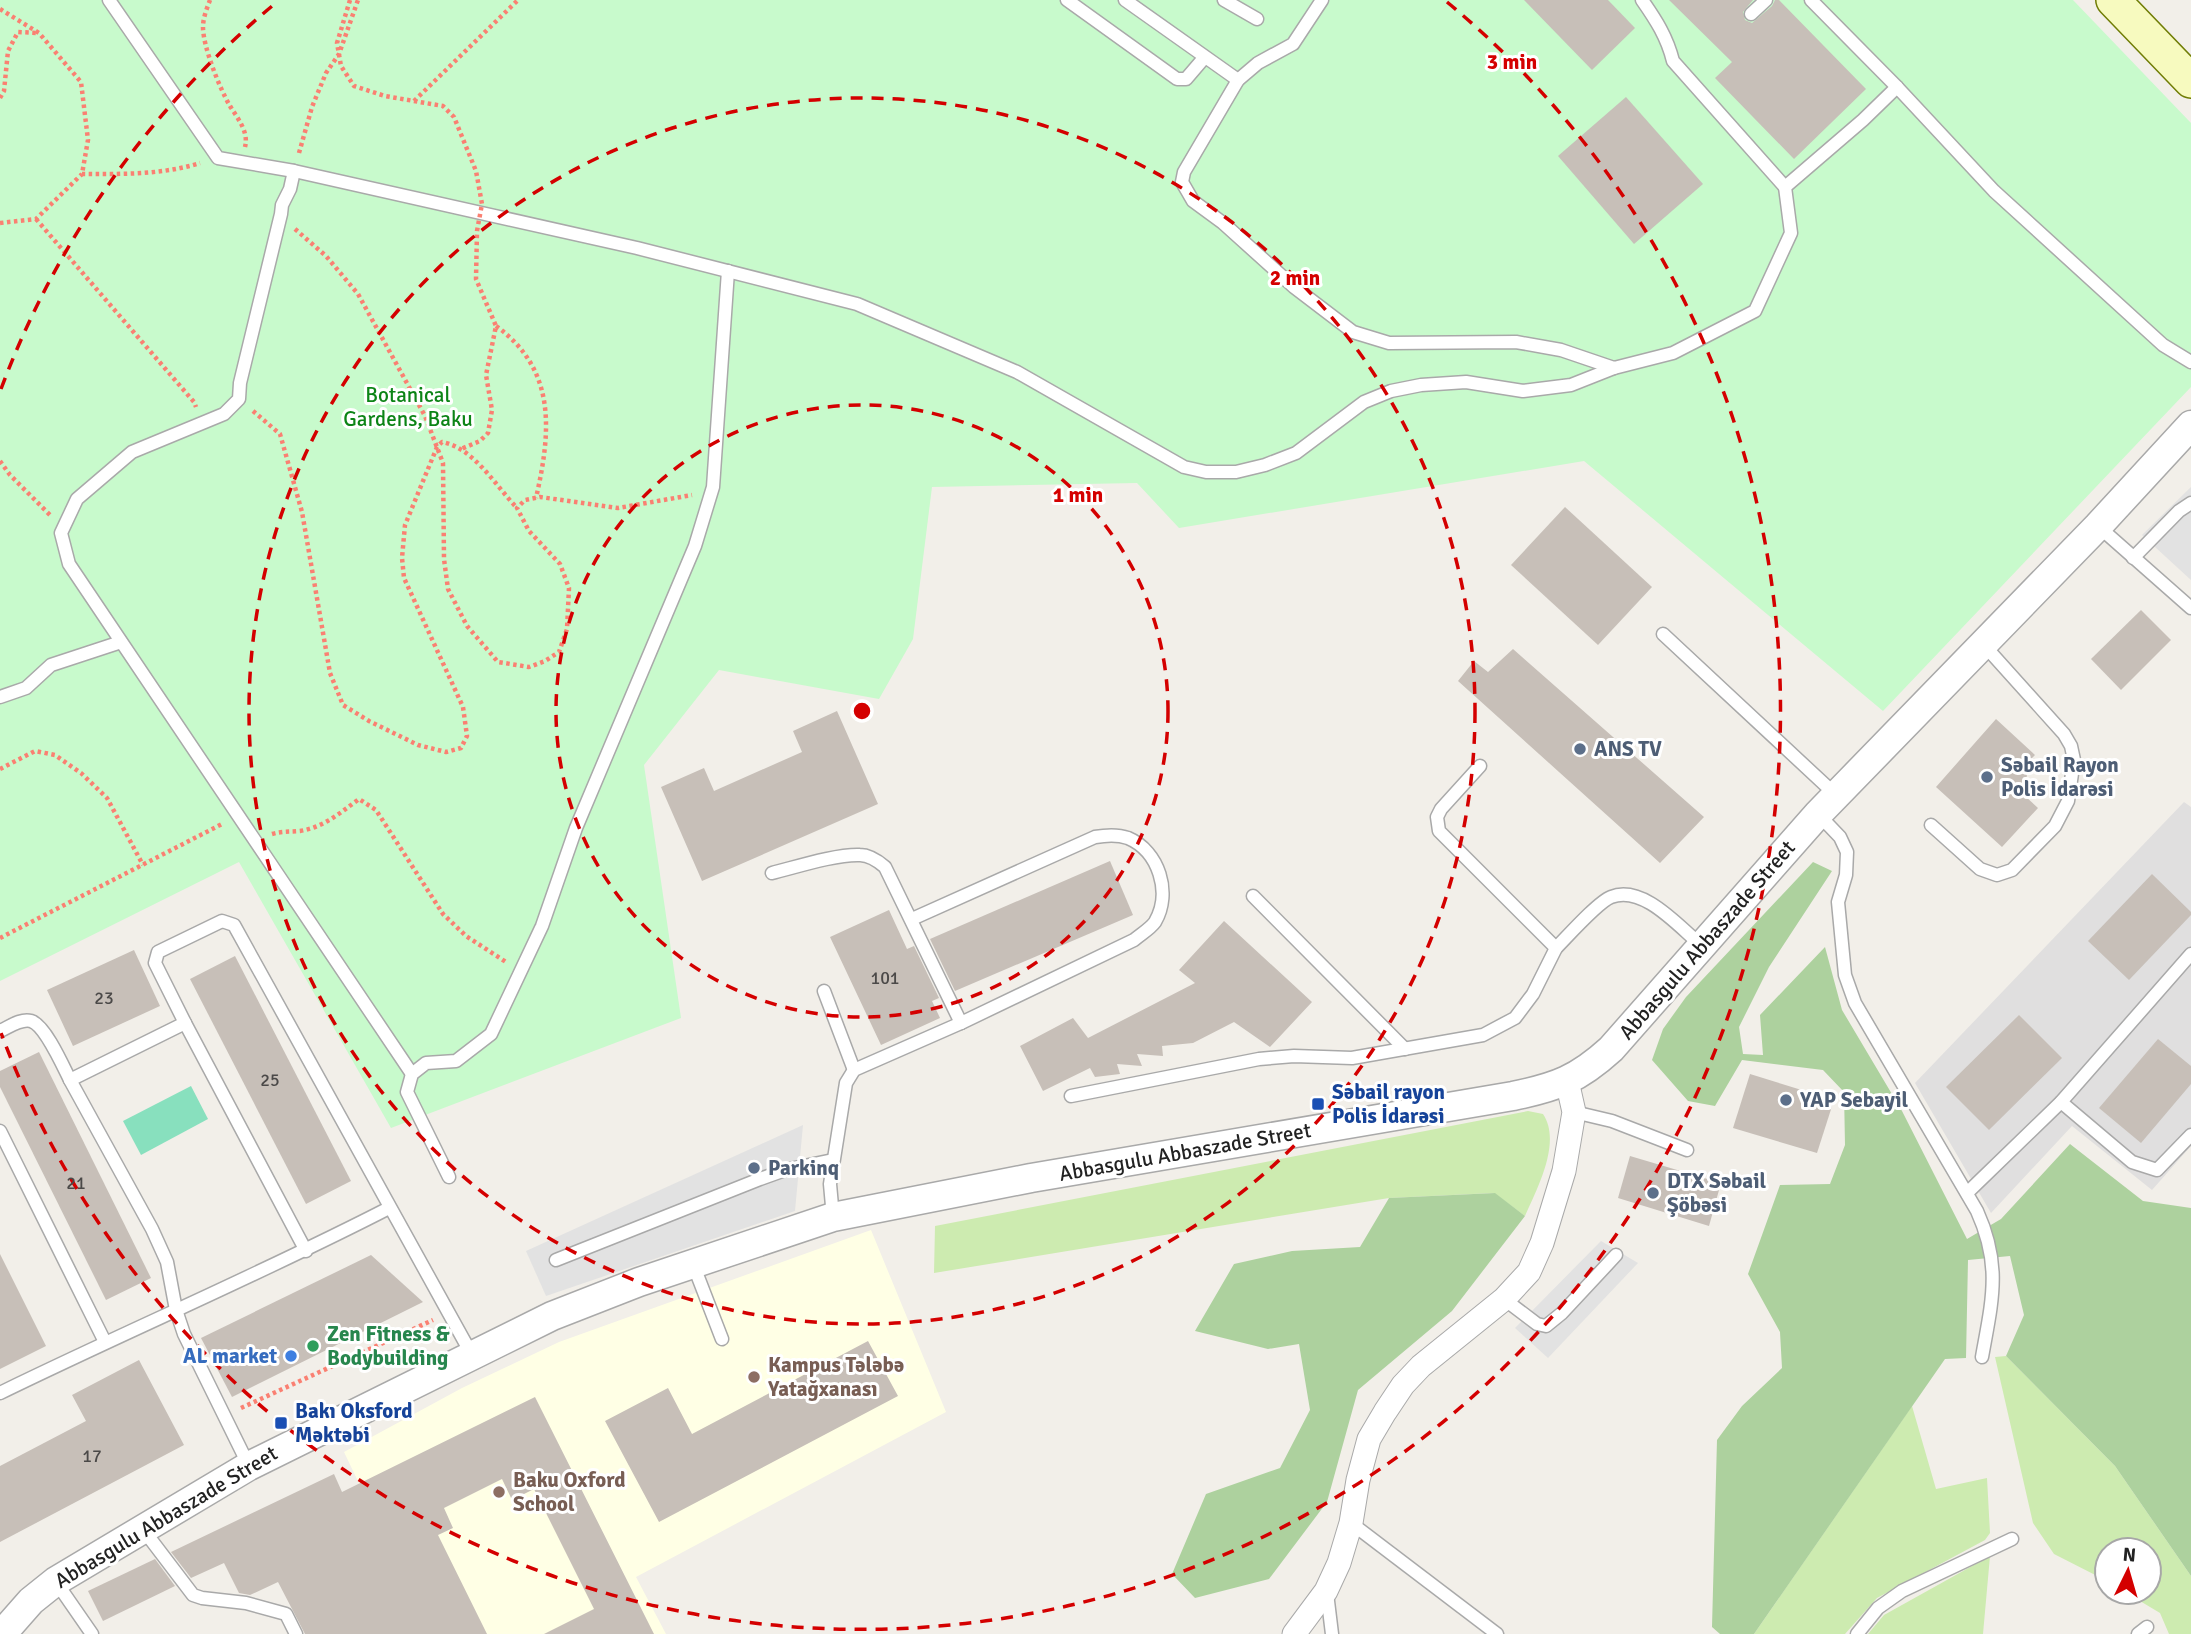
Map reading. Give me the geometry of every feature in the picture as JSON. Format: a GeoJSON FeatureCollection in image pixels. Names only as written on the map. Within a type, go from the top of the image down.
{"type":"FeatureCollection","features":[{"type":"Feature","properties":{"kind":"main road"},"geometry":{"type":"LineString","coordinates":[[2113,0],[2190,77]]}},
{"type":"Feature","properties":{"kind":"street","name":"Abbasgulu Abbaszade Street"},"geometry":{"type":"LineString","coordinates":[[2,1634],[31,1601],[56,1581],[249,1466],[583,1303],[693,1264],[833,1217],[1031,1178],[1513,1096],[1567,1081],[1591,1067],[1611,1049],[1827,805],[2098,526],[2191,425]]}},
{"type":"Feature","properties":{"kind":"street"},"geometry":{"type":"LineString","coordinates":[[1294,1634],[1326,1591],[1339,1563],[1351,1523],[1358,1480],[1369,1439],[1385,1412],[1403,1385],[1421,1366],[1504,1298],[1529,1272],[1542,1242],[1564,1171],[1574,1112],[1567,1081]]}},
{"type":"Feature","properties":{"kind":"lane"},"geometry":{"type":"LineString","coordinates":[[110,0],[218,158],[294,171],[728,271],[870,309],[1017,372],[1184,467],[1206,472],[1237,472],[1265,466],[1296,453],[1364,402],[1391,391],[1420,385],[1466,382],[1523,391],[1571,386],[1614,368],[1673,353],[1755,311],[1791,233],[1785,187],[1673,61],[1659,23],[1642,0]]}},
{"type":"Feature","properties":{"kind":"lane"},"geometry":{"type":"LineString","coordinates":[[1067,0],[1177,79],[1186,79],[1205,58]]}},
{"type":"Feature","properties":{"kind":"lane"},"geometry":{"type":"LineString","coordinates":[[1125,0],[1238,80]]}},
{"type":"Feature","properties":{"kind":"lane"},"geometry":{"type":"LineString","coordinates":[[1224,0],[1257,19]]}},
{"type":"Feature","properties":{"kind":"lane"},"geometry":{"type":"LineString","coordinates":[[1322,0],[1293,44],[1258,63],[1238,80],[1184,172],[1182,182],[1193,201],[1223,223],[1294,287],[1353,332],[1389,343],[1516,342],[1561,350],[1614,368]]}},
{"type":"Feature","properties":{"kind":"lane"},"geometry":{"type":"LineString","coordinates":[[1751,13],[1766,0]]}},
{"type":"Feature","properties":{"kind":"lane"},"geometry":{"type":"LineString","coordinates":[[1811,0],[1994,191],[2163,345],[2191,362]]}},
{"type":"Feature","properties":{"kind":"lane"},"geometry":{"type":"LineString","coordinates":[[1785,187],[1897,88]]}},
{"type":"Feature","properties":{"kind":"lane"},"geometry":{"type":"LineString","coordinates":[[294,171],[290,189],[282,205],[240,383],[239,399],[224,414],[132,452],[77,499],[61,533],[69,564],[412,1074]]}},
{"type":"Feature","properties":{"kind":"lane"},"geometry":{"type":"LineString","coordinates":[[449,1177],[407,1092],[412,1074],[426,1063],[456,1061],[491,1034],[542,926],[576,828],[695,546],[713,487],[728,271]]}},
{"type":"Feature","properties":{"kind":"lane"},"geometry":{"type":"LineString","coordinates":[[2133,558],[2179,511],[2191,503]]}},
{"type":"Feature","properties":{"kind":"lane"},"geometry":{"type":"LineString","coordinates":[[2098,526],[2191,608]]}},
{"type":"Feature","properties":{"kind":"lane"},"geometry":{"type":"LineString","coordinates":[[1663,634],[1827,805],[1847,852],[1846,875],[1838,902],[1845,975],[1855,1003],[1967,1194],[1988,1235],[1994,1269],[1992,1302],[1982,1357]]}},
{"type":"Feature","properties":{"kind":"lane"},"geometry":{"type":"LineString","coordinates":[[0,697],[26,688],[51,666],[121,642]]}},
{"type":"Feature","properties":{"kind":"lane"},"geometry":{"type":"LineString","coordinates":[[1931,825],[1980,869],[1997,875],[2012,870],[2046,835],[2067,801],[2074,760],[2071,747],[2064,734],[1984,645]]}},
{"type":"Feature","properties":{"kind":"lane"},"geometry":{"type":"LineString","coordinates":[[1480,766],[1441,809],[1437,817],[1439,831],[1556,948]]}},
{"type":"Feature","properties":{"kind":"lane"},"geometry":{"type":"LineString","coordinates":[[833,1217],[830,1185],[833,1160],[846,1083],[854,1070],[961,1023],[1134,940],[1153,925],[1163,889],[1160,874],[1148,852],[1140,844],[1126,837],[1110,835],[1095,837],[912,919]]}},
{"type":"Feature","properties":{"kind":"lane"},"geometry":{"type":"LineString","coordinates":[[772,873],[845,857],[861,855],[876,859],[885,867],[912,919],[961,1023]]}},
{"type":"Feature","properties":{"kind":"lane"},"geometry":{"type":"LineString","coordinates":[[1072,1096],[1259,1059],[1294,1056],[1352,1058],[1483,1035],[1516,1018],[1533,994],[1556,948],[1609,897],[1625,894],[1647,900],[1701,945]]}},
{"type":"Feature","properties":{"kind":"lane"},"geometry":{"type":"LineString","coordinates":[[1253,896],[1405,1049]]}},
{"type":"Feature","properties":{"kind":"lane"},"geometry":{"type":"LineString","coordinates":[[306,1251],[155,963],[158,951],[222,921],[234,925],[472,1355]]}},
{"type":"Feature","properties":{"kind":"lane"},"geometry":{"type":"LineString","coordinates":[[1967,1194],[2061,1102],[2191,954]]}},
{"type":"Feature","properties":{"kind":"lane"},"geometry":{"type":"LineString","coordinates":[[824,991],[854,1070]]}},
{"type":"Feature","properties":{"kind":"lane"},"geometry":{"type":"LineString","coordinates":[[0,1031],[20,1021],[30,1021],[41,1027],[152,1229],[167,1262],[176,1310],[184,1334],[249,1466]]}},
{"type":"Feature","properties":{"kind":"lane"},"geometry":{"type":"LineString","coordinates":[[70,1080],[185,1023]]}},
{"type":"Feature","properties":{"kind":"lane"},"geometry":{"type":"LineString","coordinates":[[2061,1102],[2141,1167],[2157,1170],[2191,1135]]}},
{"type":"Feature","properties":{"kind":"lane"},"geometry":{"type":"LineString","coordinates":[[1574,1112],[1612,1121],[1687,1150]]}},
{"type":"Feature","properties":{"kind":"lane"},"geometry":{"type":"LineString","coordinates":[[0,1131],[105,1342]]}},
{"type":"Feature","properties":{"kind":"lane"},"geometry":{"type":"LineString","coordinates":[[556,1260],[760,1179],[785,1170],[833,1160]]}},
{"type":"Feature","properties":{"kind":"lane"},"geometry":{"type":"LineString","coordinates":[[0,1393],[306,1251],[389,1208]]}},
{"type":"Feature","properties":{"kind":"lane"},"geometry":{"type":"LineString","coordinates":[[1504,1298],[1537,1324],[1546,1326],[1562,1313],[1616,1255]]}},
{"type":"Feature","properties":{"kind":"lane"},"geometry":{"type":"LineString","coordinates":[[693,1264],[722,1339]]}},
{"type":"Feature","properties":{"kind":"lane"},"geometry":{"type":"LineString","coordinates":[[1351,1523],[1497,1634]]}},
{"type":"Feature","properties":{"kind":"lane"},"geometry":{"type":"LineString","coordinates":[[142,1528],[193,1595],[265,1606],[286,1614],[296,1634]]}},
{"type":"Feature","properties":{"kind":"lane"},"geometry":{"type":"LineString","coordinates":[[1857,1634],[1878,1608],[1902,1591],[2012,1539]]}},
{"type":"Feature","properties":{"kind":"lane"},"geometry":{"type":"LineString","coordinates":[[56,1581],[92,1634]]}},
{"type":"Feature","properties":{"kind":"lane"},"geometry":{"type":"LineString","coordinates":[[1326,1591],[1332,1634]]}},
{"type":"Feature","properties":{"kind":"path"},"geometry":{"type":"LineString","coordinates":[[210,0],[203,28],[215,74],[241,123],[247,141],[241,161]]}},
{"type":"Feature","properties":{"kind":"path"},"geometry":{"type":"LineString","coordinates":[[350,0],[338,43],[341,66],[354,86],[443,106],[454,117],[476,171],[482,204],[475,251],[476,279],[496,326],[513,338],[535,368],[547,408],[536,498]]}},
{"type":"Feature","properties":{"kind":"path"},"geometry":{"type":"LineString","coordinates":[[294,171],[312,107],[326,73],[340,54],[358,0]]}},
{"type":"Feature","properties":{"kind":"path"},"geometry":{"type":"LineString","coordinates":[[414,101],[518,0]]}},
{"type":"Feature","properties":{"kind":"path"},"geometry":{"type":"LineString","coordinates":[[0,9],[38,33],[81,82],[88,140],[82,174],[36,219],[0,223]]}},
{"type":"Feature","properties":{"kind":"path"},"geometry":{"type":"LineString","coordinates":[[0,98],[4,91],[8,51],[18,32],[38,33]]}},
{"type":"Feature","properties":{"kind":"path"},"geometry":{"type":"LineString","coordinates":[[82,174],[180,169],[218,158]]}},
{"type":"Feature","properties":{"kind":"path"},"geometry":{"type":"LineString","coordinates":[[239,399],[279,433],[302,512],[330,673],[343,705],[369,722],[418,744],[446,752],[461,748],[467,736],[463,707],[404,578],[402,558],[405,525],[437,447],[442,442],[461,449],[477,461],[517,508],[529,531],[560,564],[569,588],[567,629],[559,652],[545,661],[528,667],[498,662],[467,626],[448,589],[444,559],[443,463],[437,447],[425,416],[358,294],[326,256],[281,214]]}},
{"type":"Feature","properties":{"kind":"path"},"geometry":{"type":"LineString","coordinates":[[36,219],[194,402],[202,423]]}},
{"type":"Feature","properties":{"kind":"path"},"geometry":{"type":"LineString","coordinates":[[461,449],[480,441],[488,433],[492,410],[486,375],[496,326]]}},
{"type":"Feature","properties":{"kind":"path"},"geometry":{"type":"LineString","coordinates":[[0,461],[10,475],[63,528]]}},
{"type":"Feature","properties":{"kind":"path"},"geometry":{"type":"LineString","coordinates":[[517,508],[525,500],[536,498],[618,508],[698,494],[713,487]]}},
{"type":"Feature","properties":{"kind":"path"},"geometry":{"type":"LineString","coordinates":[[0,769],[36,751],[55,755],[81,773],[107,797],[143,865]]}},
{"type":"Feature","properties":{"kind":"path"},"geometry":{"type":"LineString","coordinates":[[255,841],[285,830],[298,831],[328,823],[359,799],[376,810],[443,914],[466,936],[521,971]]}},
{"type":"Feature","properties":{"kind":"path"},"geometry":{"type":"LineString","coordinates":[[0,938],[238,816]]}},
{"type":"Feature","properties":{"kind":"path"},"geometry":{"type":"LineString","coordinates":[[224,1416],[447,1313]]}},
{"type":"Feature","properties":{"kind":"shaded area"},"geometry":{"type":"Polygon","coordinates":[[[2191,487],[2191,580],[2142,535],[2191,487]]]}},
{"type":"Feature","properties":{"kind":"shaded area"},"geometry":{"type":"Polygon","coordinates":[[[2184,802],[2191,807],[2191,1146],[2152,1190],[2072,1126],[1991,1213],[1915,1083],[2184,802]]]}},
{"type":"Feature","properties":{"kind":"shaded area","name":"Parkinq"},"geometry":{"type":"Polygon","coordinates":[[[803,1125],[795,1211],[546,1296],[526,1251],[803,1125]]]}},
{"type":"Feature","properties":{"kind":"shaded area"},"geometry":{"type":"Polygon","coordinates":[[[871,1230],[946,1412],[636,1577],[666,1634],[431,1634],[344,1452],[462,1388],[559,1342],[871,1230]]]}},
{"type":"Feature","properties":{"kind":"shaded area"},"geometry":{"type":"Polygon","coordinates":[[[1601,1241],[1638,1263],[1548,1358],[1515,1328],[1601,1241]]]}},
{"type":"Feature","properties":{"kind":"green space","name":"Botanical Gardens, Baku"},"geometry":{"type":"Polygon","coordinates":[[[0,0],[2073,0],[2191,123],[2191,387],[1883,711],[1584,461],[1179,528],[1137,483],[932,487],[913,639],[879,699],[719,670],[644,765],[681,1018],[391,1128],[239,862],[0,981],[0,0]]]}},
{"type":"Feature","properties":{"kind":"green space"},"geometry":{"type":"Polygon","coordinates":[[[1813,862],[1832,871],[1769,967],[1739,1027],[1743,1054],[1763,1055],[1760,1015],[1825,947],[1842,1010],[1902,1111],[1967,1239],[2001,1219],[2070,1144],[2143,1201],[2191,1208],[2191,1576],[2115,1466],[2006,1356],[2024,1315],[2010,1256],[1968,1260],[1966,1358],[1945,1359],[1754,1634],[1720,1634],[1712,1627],[1717,1440],[1742,1406],[1782,1368],[1780,1332],[1748,1274],[1780,1185],[1830,1184],[1845,1145],[1844,1092],[1823,1070],[1742,1060],[1715,1106],[1688,1101],[1652,1060],[1663,1029],[1686,997],[1813,862]]]}},
{"type":"Feature","properties":{"kind":"green space"},"geometry":{"type":"Polygon","coordinates":[[[191,1086],[208,1119],[141,1155],[123,1121],[191,1086]]]}},
{"type":"Feature","properties":{"kind":"green space"},"geometry":{"type":"Polygon","coordinates":[[[1528,1111],[1543,1114],[1550,1138],[1546,1165],[1525,1216],[1494,1193],[1389,1198],[934,1273],[935,1226],[1528,1111]]]}},
{"type":"Feature","properties":{"kind":"green space"},"geometry":{"type":"Polygon","coordinates":[[[1495,1193],[1525,1216],[1452,1311],[1358,1390],[1327,1502],[1269,1579],[1195,1598],[1172,1574],[1206,1494],[1280,1468],[1310,1410],[1299,1344],[1268,1349],[1195,1331],[1234,1264],[1292,1251],[1360,1247],[1389,1198],[1495,1193]]]}},
{"type":"Feature","properties":{"kind":"green space"},"geometry":{"type":"Polygon","coordinates":[[[2006,1356],[2115,1466],[2191,1576],[2191,1634],[2169,1634],[2160,1613],[2148,1606],[2163,1606],[2163,1536],[2093,1536],[2093,1574],[2054,1554],[2033,1523],[1995,1357],[2006,1356]]]}},
{"type":"Feature","properties":{"kind":"green space"},"geometry":{"type":"Polygon","coordinates":[[[1912,1406],[1936,1489],[1987,1478],[1990,1533],[1985,1540],[1877,1598],[1845,1634],[1754,1634],[1912,1406]]]}},
{"type":"Feature","properties":{"kind":"green space"},"geometry":{"type":"Polygon","coordinates":[[[1990,1556],[1983,1634],[1868,1634],[1884,1615],[1990,1556]]]}},
{"type":"Feature","properties":{"kind":"building"},"geometry":{"type":"Polygon","coordinates":[[[1524,0],[1608,0],[1635,28],[1592,70],[1524,0]]]}},
{"type":"Feature","properties":{"kind":"building"},"geometry":{"type":"Polygon","coordinates":[[[1669,0],[1753,0],[1743,12],[1745,20],[1752,23],[1772,6],[1775,0],[1779,0],[1866,89],[1794,159],[1715,78],[1732,62],[1669,0]]]}},
{"type":"Feature","properties":{"kind":"building"},"geometry":{"type":"Polygon","coordinates":[[[1626,97],[1703,184],[1634,244],[1558,156],[1626,97]]]}},
{"type":"Feature","properties":{"kind":"building"},"geometry":{"type":"Polygon","coordinates":[[[1565,507],[1652,587],[1598,645],[1511,565],[1565,507]]]}},
{"type":"Feature","properties":{"kind":"building"},"geometry":{"type":"Polygon","coordinates":[[[2141,610],[2171,640],[2121,690],[2091,659],[2141,610]]]}},
{"type":"Feature","properties":{"kind":"building","name":"ANS TV"},"geometry":{"type":"Polygon","coordinates":[[[1513,649],[1704,817],[1660,863],[1458,681],[1474,661],[1488,672],[1513,649]]]}},
{"type":"Feature","properties":{"kind":"building"},"geometry":{"type":"Polygon","coordinates":[[[837,711],[878,804],[702,881],[661,787],[704,768],[714,791],[802,752],[793,731],[837,711]]]}},
{"type":"Feature","properties":{"kind":"building"},"geometry":{"type":"Polygon","coordinates":[[[1996,719],[2035,755],[2028,762],[2025,796],[2038,808],[2002,847],[1936,787],[1996,719]]]}},
{"type":"Feature","properties":{"kind":"building"},"geometry":{"type":"Polygon","coordinates":[[[1110,861],[1133,915],[955,991],[930,939],[1110,861]]]}},
{"type":"Feature","properties":{"kind":"building"},"geometry":{"type":"Polygon","coordinates":[[[2152,874],[2191,915],[2129,980],[2088,941],[2152,874]]]}},
{"type":"Feature","properties":{"kind":"building"},"geometry":{"type":"Polygon","coordinates":[[[889,910],[907,949],[914,946],[939,998],[932,1001],[940,1018],[881,1045],[830,937],[889,910]]]}},
{"type":"Feature","properties":{"kind":"building"},"geometry":{"type":"Polygon","coordinates":[[[1224,921],[1312,1002],[1270,1047],[1234,1022],[1193,1043],[1162,1046],[1163,1056],[1137,1054],[1142,1066],[1117,1064],[1120,1074],[1095,1077],[1090,1068],[1043,1091],[1020,1046],[1073,1018],[1088,1038],[1195,983],[1179,970],[1224,921]]]}},
{"type":"Feature","properties":{"kind":"building"},"geometry":{"type":"Polygon","coordinates":[[[134,950],[160,1006],[73,1046],[47,990],[134,950]]]}},
{"type":"Feature","properties":{"kind":"building"},"geometry":{"type":"Polygon","coordinates":[[[235,956],[351,1181],[306,1204],[190,979],[235,956]]]}},
{"type":"Feature","properties":{"kind":"building"},"geometry":{"type":"Polygon","coordinates":[[[2019,1015],[2062,1058],[1989,1130],[1946,1087],[2019,1015]]]}},
{"type":"Feature","properties":{"kind":"building"},"geometry":{"type":"Polygon","coordinates":[[[2158,1039],[2191,1066],[2191,1084],[2141,1143],[2099,1108],[2158,1039]]]}},
{"type":"Feature","properties":{"kind":"building"},"geometry":{"type":"Polygon","coordinates":[[[39,1052],[151,1278],[106,1300],[0,1087],[0,1071],[39,1052]]]}},
{"type":"Feature","properties":{"kind":"building"},"geometry":{"type":"Polygon","coordinates":[[[1750,1074],[1834,1100],[1817,1153],[1733,1128],[1750,1074]]]}},
{"type":"Feature","properties":{"kind":"building"},"geometry":{"type":"Polygon","coordinates":[[[1630,1156],[1721,1183],[1709,1226],[1618,1198],[1630,1156]]]}},
{"type":"Feature","properties":{"kind":"building"},"geometry":{"type":"Polygon","coordinates":[[[0,1254],[46,1346],[0,1369],[0,1254]]]}},
{"type":"Feature","properties":{"kind":"building"},"geometry":{"type":"Polygon","coordinates":[[[371,1255],[423,1302],[232,1397],[201,1338],[371,1255]]]}},
{"type":"Feature","properties":{"kind":"building"},"geometry":{"type":"Polygon","coordinates":[[[868,1341],[898,1396],[659,1522],[605,1421],[668,1388],[692,1434],[868,1341]]]}},
{"type":"Feature","properties":{"kind":"building"},"geometry":{"type":"Polygon","coordinates":[[[139,1360],[184,1445],[0,1542],[0,1466],[86,1421],[72,1395],[139,1360]]]}},
{"type":"Feature","properties":{"kind":"building"},"geometry":{"type":"Polygon","coordinates":[[[535,1397],[654,1634],[544,1634],[594,1609],[534,1489],[512,1500],[502,1479],[444,1508],[453,1528],[438,1535],[487,1634],[305,1634],[278,1582],[250,1595],[239,1593],[224,1563],[191,1578],[171,1552],[334,1474],[342,1492],[535,1397]]]}},
{"type":"Feature","properties":{"kind":"building"},"geometry":{"type":"Polygon","coordinates":[[[155,1559],[175,1586],[103,1621],[88,1591],[155,1559]]]}},
{"type":"Feature","properties":{"kind":"place","name":"ANS TV"},"geometry":{"type":"Point","coordinates":[1580,749]}},
{"type":"Feature","properties":{"kind":"place","name":"Səbail Rayon Polis İdarəsi"},"geometry":{"type":"Point","coordinates":[1987,777]}},
{"type":"Feature","properties":{"kind":"place","name":"YAP Sebayil"},"geometry":{"type":"Point","coordinates":[1786,1100]}},
{"type":"Feature","properties":{"kind":"place","name":"Səbail rayon Polis İdarəsi"},"geometry":{"type":"Point","coordinates":[1318,1104]}},
{"type":"Feature","properties":{"kind":"place","name":"Parkinq"},"geometry":{"type":"Point","coordinates":[754,1168]}},
{"type":"Feature","properties":{"kind":"place","name":"DTX Səbail Şöbəsi"},"geometry":{"type":"Point","coordinates":[1653,1193]}},
{"type":"Feature","properties":{"kind":"place","name":"Zen Fitness & Bodybuilding"},"geometry":{"type":"Point","coordinates":[313,1346]}},
{"type":"Feature","properties":{"kind":"place","name":"AL market"},"geometry":{"type":"Point","coordinates":[291,1356]}},
{"type":"Feature","properties":{"kind":"place","name":"Kampus Tələbə Yatağxanası"},"geometry":{"type":"Point","coordinates":[754,1377]}},
{"type":"Feature","properties":{"kind":"place","name":"Bakı Oksford Məktəbi"},"geometry":{"type":"Point","coordinates":[281,1423]}},
{"type":"Feature","properties":{"kind":"place","name":"Baku Oxford School"},"geometry":{"type":"Point","coordinates":[499,1492]}}]}
